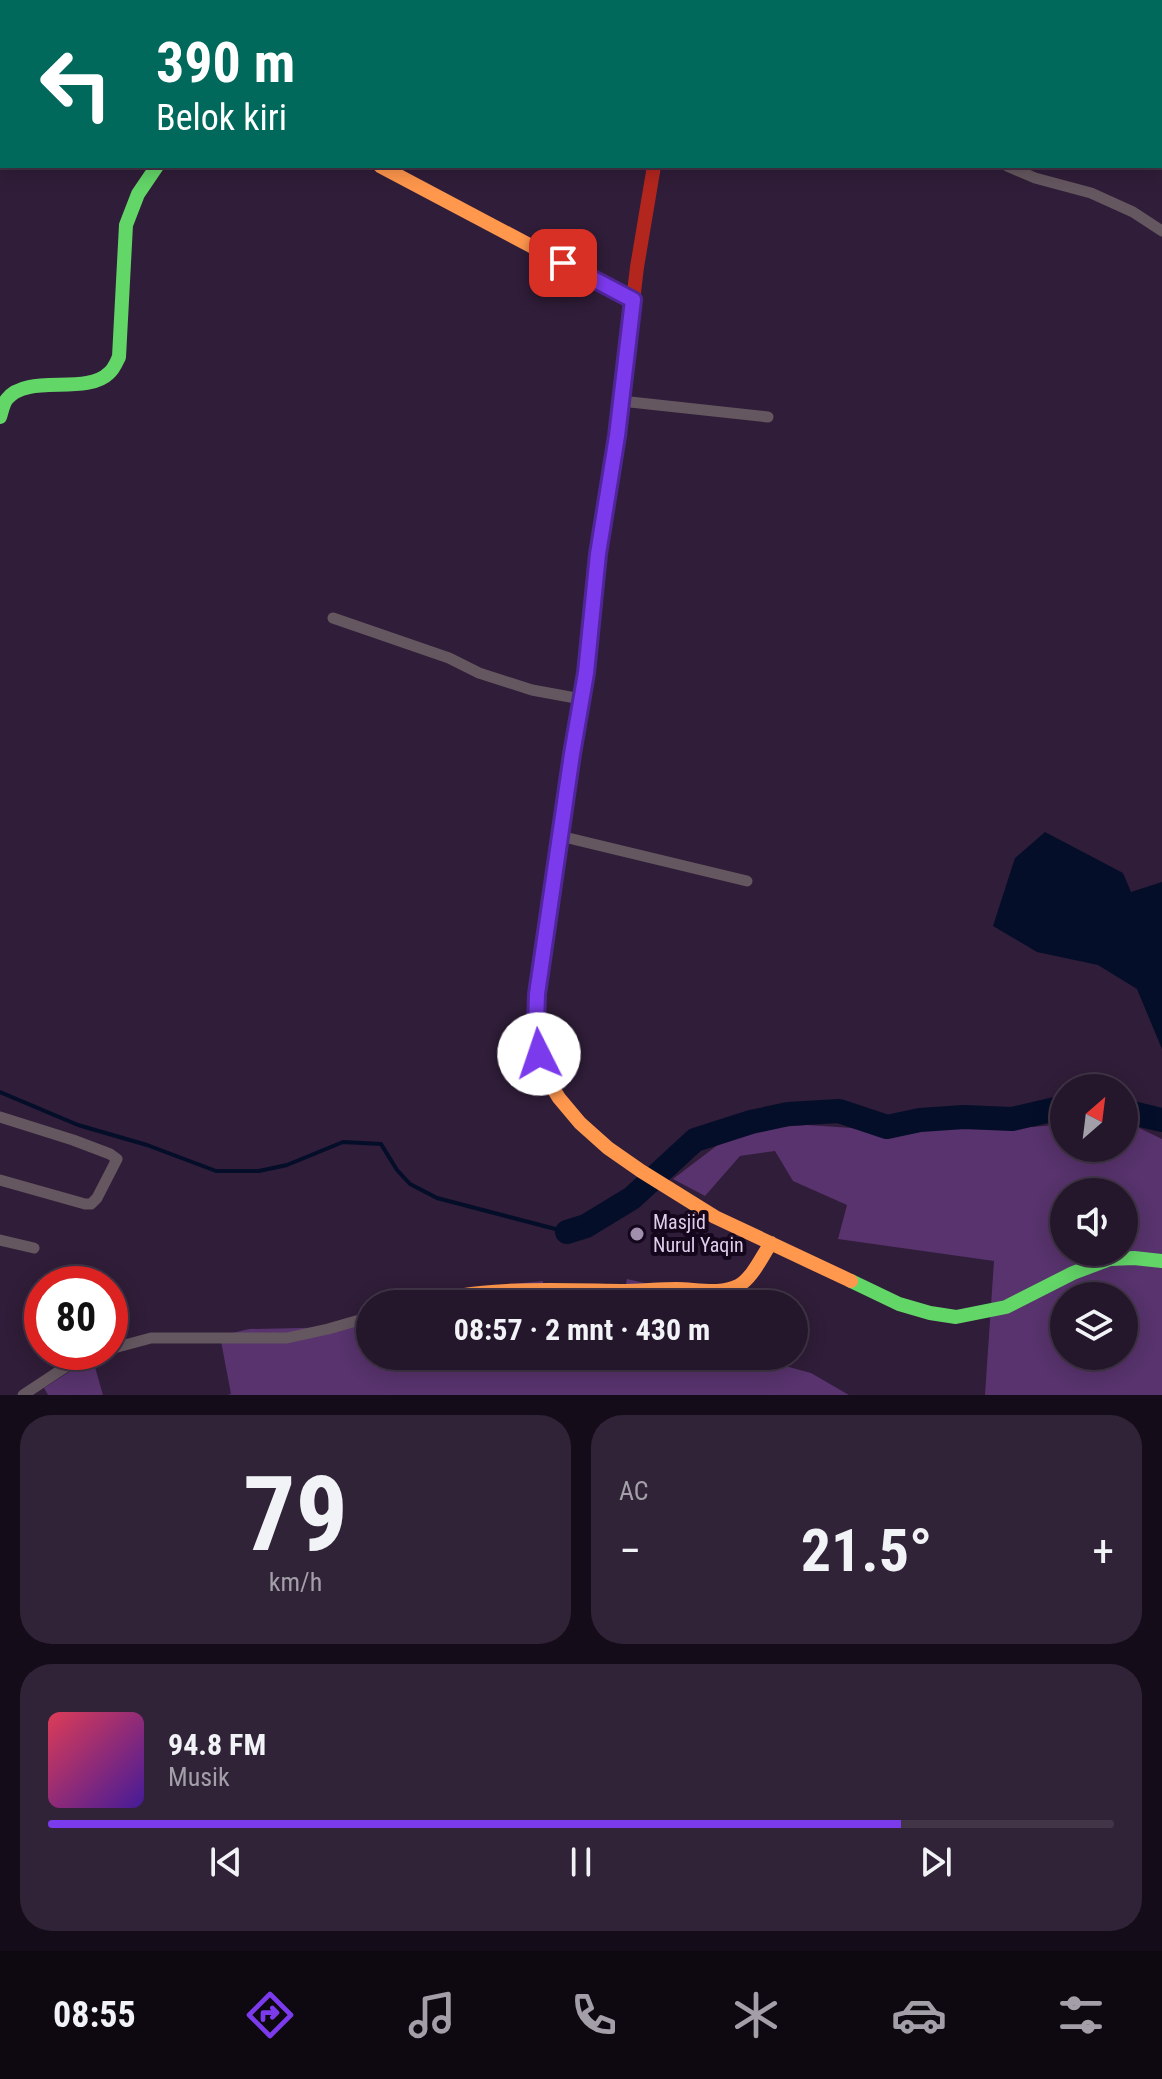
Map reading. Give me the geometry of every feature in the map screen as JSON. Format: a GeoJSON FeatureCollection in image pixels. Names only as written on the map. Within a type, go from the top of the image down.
{"type":"FeatureCollection","features":[{"type":"Feature","properties":{"kind":"main road"},"geometry":{"type":"LineString","coordinates":[[0,417],[7,397],[14,392],[32,387],[84,384],[106,377],[114,369],[120,346],[126,225],[140,190],[156,168]]}},
{"type":"Feature","properties":{"kind":"main road"},"geometry":{"type":"LineString","coordinates":[[384,168],[633,300]]}},
{"type":"Feature","properties":{"kind":"main road"},"geometry":{"type":"LineString","coordinates":[[654,168],[598,554],[586,673],[537,994],[539,1054],[546,1077],[580,1123],[641,1171],[715,1217],[899,1304],[956,1317],[1006,1307],[1073,1273],[1110,1259],[1162,1261]]}},
{"type":"Feature","properties":{"kind":"main road"},"geometry":{"type":"LineString","coordinates":[[650,1290],[735,1288],[745,1282],[771,1243]]}},
{"type":"Feature","properties":{"kind":"main road"},"geometry":{"type":"LineString","coordinates":[[536,1290],[589,1290]]}},
{"type":"Feature","properties":{"kind":"street"},"geometry":{"type":"LineString","coordinates":[[1012,168],[1035,178],[1091,193],[1133,212],[1162,231]]}},
{"type":"Feature","properties":{"kind":"street"},"geometry":{"type":"LineString","coordinates":[[621,401],[768,417]]}},
{"type":"Feature","properties":{"kind":"street"},"geometry":{"type":"LineString","coordinates":[[333,618],[449,658],[479,673],[532,690],[581,699]]}},
{"type":"Feature","properties":{"kind":"street"},"geometry":{"type":"LineString","coordinates":[[560,836],[747,881]]}},
{"type":"Feature","properties":{"kind":"street"},"geometry":{"type":"LineString","coordinates":[[0,1117],[73,1140],[117,1159],[91,1204],[0,1180]]}},
{"type":"Feature","properties":{"kind":"street"},"geometry":{"type":"LineString","coordinates":[[0,1240],[34,1248]]}},
{"type":"Feature","properties":{"kind":"street"},"geometry":{"type":"LineString","coordinates":[[128,1344],[151,1338],[287,1338],[356,1321]]}},
{"type":"Feature","properties":{"kind":"street"},"geometry":{"type":"LineString","coordinates":[[23,1395],[61,1370]]}},
{"type":"Feature","properties":{"kind":"shaded area"},"geometry":{"type":"Polygon","coordinates":[[[807,1125],[852,1128],[882,1135],[956,1125],[1050,1125],[1050,1162],[1138,1162],[1138,1127],[1162,1139],[1162,1395],[985,1395],[994,1261],[838,1239],[847,1205],[793,1181],[775,1151],[740,1156],[705,1196],[673,1179],[719,1144],[766,1128],[807,1125]]]}},
{"type":"Feature","properties":{"kind":"shaded area"},"geometry":{"type":"Polygon","coordinates":[[[627,1279],[662,1287],[662,1290],[624,1290],[627,1279]]]}},
{"type":"Feature","properties":{"kind":"shaded area"},"geometry":{"type":"Polygon","coordinates":[[[543,1281],[543,1290],[478,1290],[543,1281]]]}},
{"type":"Feature","properties":{"kind":"shaded area"},"geometry":{"type":"Polygon","coordinates":[[[356,1324],[356,1370],[800,1370],[849,1395],[227,1395],[231,1394],[220,1336],[249,1329],[356,1324]]]}},
{"type":"Feature","properties":{"kind":"shaded area"},"geometry":{"type":"Polygon","coordinates":[[[72,1370],[96,1370],[103,1395],[48,1395],[44,1388],[72,1370]]]}},
{"type":"Feature","properties":{"kind":"water"},"geometry":{"type":"Polygon","coordinates":[[[1045,832],[1123,873],[1131,892],[1162,882],[1162,1049],[1137,989],[1098,965],[1037,952],[993,926],[1015,858],[1045,832]]]}},
{"type":"Feature","properties":{"kind":"waterway"},"geometry":{"type":"LineString","coordinates":[[0,1092],[78,1125],[147,1145],[216,1171],[259,1171],[287,1165],[343,1142],[381,1144],[410,1184],[437,1198],[567,1232]]}},
{"type":"Feature","properties":{"kind":"waterway"},"geometry":{"type":"LineString","coordinates":[[567,1232],[586,1226],[632,1198],[695,1140],[751,1122],[788,1114],[839,1111],[887,1127],[920,1120],[964,1117],[1012,1119],[1050,1110]]}},
{"type":"Feature","properties":{"kind":"waterway"},"geometry":{"type":"LineString","coordinates":[[1138,1114],[1162,1120]]}},
{"type":"Feature","properties":{"kind":"traffic: fast"},"geometry":{"type":"LineString","coordinates":[[0,417],[6,401],[16,391],[42,385],[99,380],[114,368],[119,357],[126,225],[138,194],[156,168]]}},
{"type":"Feature","properties":{"kind":"traffic: fast"},"geometry":{"type":"LineString","coordinates":[[540,973],[586,673],[593,599]]}},
{"type":"Feature","properties":{"kind":"traffic: fast"},"geometry":{"type":"LineString","coordinates":[[851,1281],[899,1304],[956,1317],[1006,1307],[1073,1273],[1110,1259],[1162,1261]]}},
{"type":"Feature","properties":{"kind":"traffic: slow"},"geometry":{"type":"LineString","coordinates":[[384,168],[633,300]]}},
{"type":"Feature","properties":{"kind":"traffic: slow"},"geometry":{"type":"LineString","coordinates":[[540,973],[536,1026],[539,1054],[546,1077],[580,1123],[641,1171],[715,1217],[851,1281]]}},
{"type":"Feature","properties":{"kind":"traffic: slow"},"geometry":{"type":"LineString","coordinates":[[724,1290],[738,1286],[748,1278],[771,1243]]}},
{"type":"Feature","properties":{"kind":"traffic: slow"},"geometry":{"type":"LineString","coordinates":[[649,1290],[692,1290]]}},
{"type":"Feature","properties":{"kind":"traffic: jam"},"geometry":{"type":"LineString","coordinates":[[593,599],[637,267],[654,168]]}},
{"type":"Feature","properties":{"kind":"place","name":"Masjid Nurul Yaqin"},"geometry":{"type":"Point","coordinates":[637,1234]}},
{"type":"Feature","properties":{"kind":"route"},"geometry":{"type":"LineString","coordinates":[[539,1054],[537,994],[586,673],[598,554],[617,436],[633,300],[563,263]]}}]}
